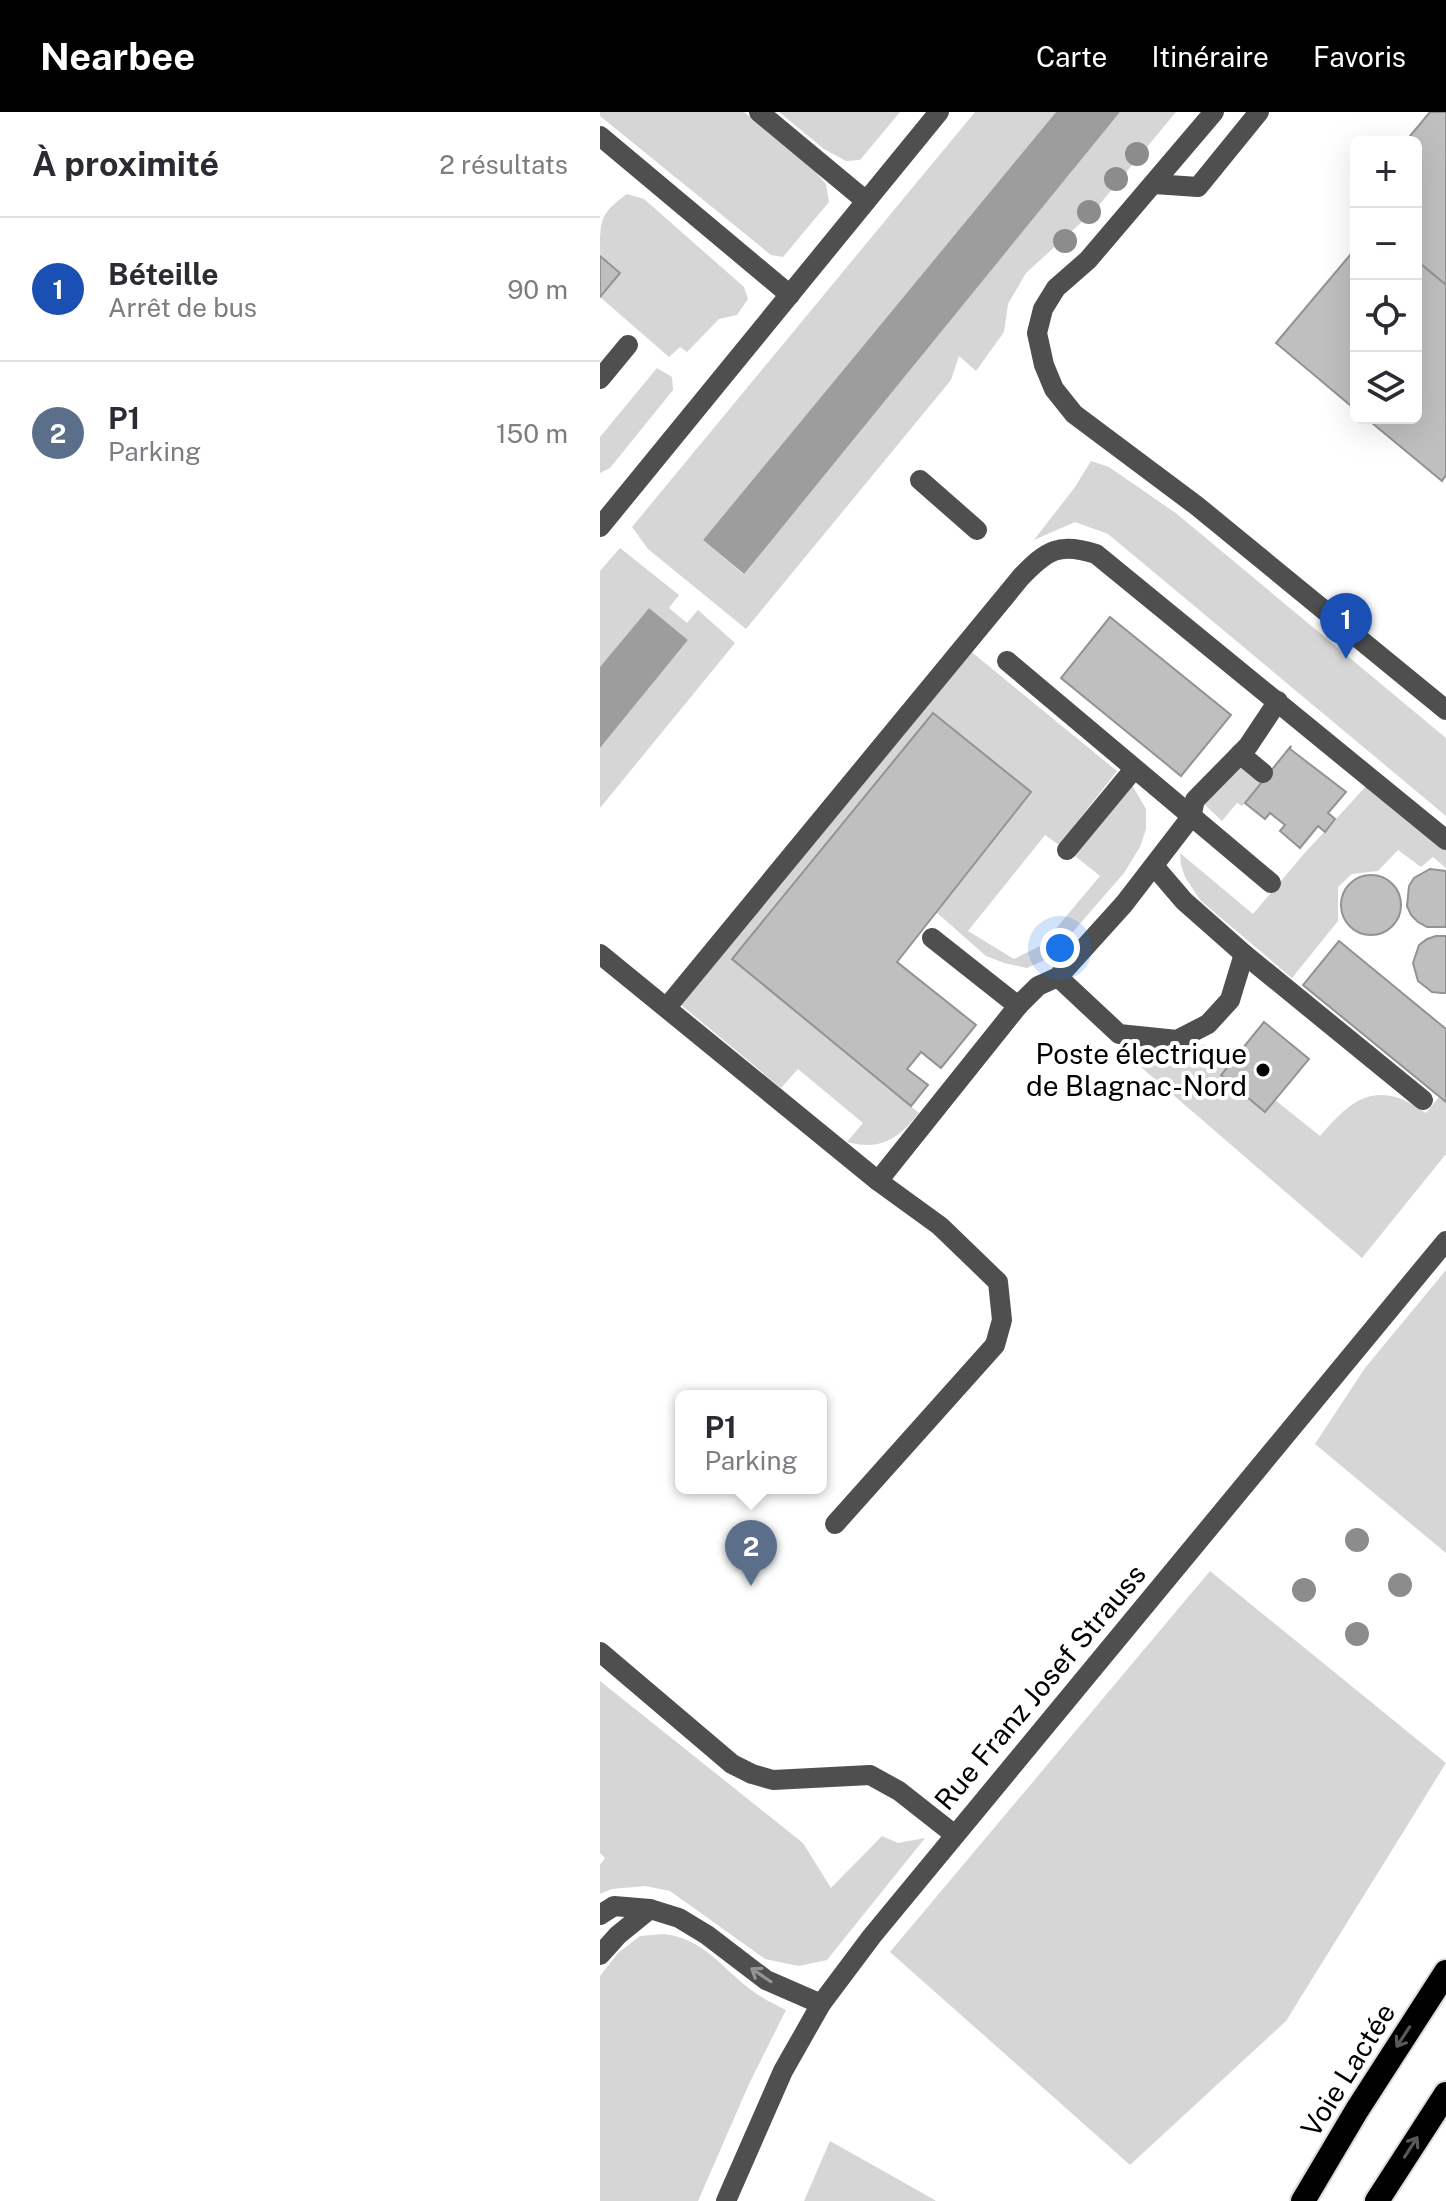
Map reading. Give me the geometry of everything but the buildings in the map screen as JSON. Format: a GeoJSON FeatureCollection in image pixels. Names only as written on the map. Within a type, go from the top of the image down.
{"type":"FeatureCollection","features":[{"type":"Feature","properties":{"kind":"highway","name":"Voie Lactée"},"geometry":{"type":"LineString","coordinates":[[1303,2201],[1446,1972]]}},
{"type":"Feature","properties":{"kind":"highway"},"geometry":{"type":"LineString","coordinates":[[1377,2201],[1446,2094]]}},
{"type":"Feature","properties":{"kind":"street"},"geometry":{"type":"LineString","coordinates":[[759,112],[866,201]]}},
{"type":"Feature","properties":{"kind":"street"},"geometry":{"type":"LineString","coordinates":[[601,523],[939,112]]}},
{"type":"Feature","properties":{"kind":"street"},"geometry":{"type":"LineString","coordinates":[[1214,112],[1088,260],[1056,288],[1043,309],[1037,333],[1044,365],[1054,389],[1074,414],[1197,506],[1446,710]]}},
{"type":"Feature","properties":{"kind":"street"},"geometry":{"type":"LineString","coordinates":[[1154,184],[1198,187],[1259,112]]}},
{"type":"Feature","properties":{"kind":"street"},"geometry":{"type":"LineString","coordinates":[[600,136],[790,295]]}},
{"type":"Feature","properties":{"kind":"street"},"geometry":{"type":"LineString","coordinates":[[600,379],[628,345]]}},
{"type":"Feature","properties":{"kind":"street"},"geometry":{"type":"LineString","coordinates":[[920,480],[977,530]]}},
{"type":"Feature","properties":{"kind":"street"},"geometry":{"type":"LineString","coordinates":[[667,1007],[1010,589],[1040,556],[1056,550],[1075,548],[1096,554],[1446,840]]}},
{"type":"Feature","properties":{"kind":"street"},"geometry":{"type":"LineString","coordinates":[[1007,661],[1271,883]]}},
{"type":"Feature","properties":{"kind":"street"},"geometry":{"type":"LineString","coordinates":[[878,1181],[1018,1006],[1038,986],[1058,977],[1124,904],[1191,817],[1195,800],[1248,746],[1278,701]]}},
{"type":"Feature","properties":{"kind":"street"},"geometry":{"type":"LineString","coordinates":[[1240,754],[1263,773]]}},
{"type":"Feature","properties":{"kind":"street"},"geometry":{"type":"LineString","coordinates":[[1067,850],[1134,769]]}},
{"type":"Feature","properties":{"kind":"street"},"geometry":{"type":"LineString","coordinates":[[1154,866],[1184,901],[1244,954],[1423,1100]]}},
{"type":"Feature","properties":{"kind":"street"},"geometry":{"type":"LineString","coordinates":[[932,938],[1018,1006]]}},
{"type":"Feature","properties":{"kind":"street"},"geometry":{"type":"LineString","coordinates":[[600,954],[878,1181],[940,1226],[998,1282],[1002,1320],[995,1345],[835,1524]]}},
{"type":"Feature","properties":{"kind":"street"},"geometry":{"type":"LineString","coordinates":[[1058,977],[1119,1034],[1177,1040],[1208,1024],[1230,1000],[1244,954]]}},
{"type":"Feature","properties":{"kind":"street","name":"Rue Franz Josef Strauss"},"geometry":{"type":"LineString","coordinates":[[726,2201],[783,2071],[821,2004],[872,1936],[1446,1241]]}},
{"type":"Feature","properties":{"kind":"street"},"geometry":{"type":"LineString","coordinates":[[600,1652],[732,1764],[773,1780],[870,1775],[899,1791],[955,1835]]}},
{"type":"Feature","properties":{"kind":"street"},"geometry":{"type":"LineString","coordinates":[[600,1915],[614,1906],[650,1909],[679,1918],[707,1935],[766,1980],[821,2004]]}},
{"type":"Feature","properties":{"kind":"street"},"geometry":{"type":"LineString","coordinates":[[600,1955],[618,1935],[650,1909]]}},
{"type":"Feature","properties":{"kind":"shaded area"},"geometry":{"type":"Polygon","coordinates":[[[600,112],[744,112],[813,169],[826,184],[829,202],[783,257],[771,255],[600,116],[600,112]]]}},
{"type":"Feature","properties":{"kind":"shaded area"},"geometry":{"type":"Polygon","coordinates":[[[779,112],[900,112],[860,160],[846,161],[824,149],[779,112]]]}},
{"type":"Feature","properties":{"kind":"shaded area"},"geometry":{"type":"Polygon","coordinates":[[[975,112],[1056,112],[703,540],[743,574],[1120,112],[1176,112],[1094,211],[1026,273],[1008,304],[1004,332],[976,371],[959,356],[951,380],[746,629],[648,549],[632,527],[975,112]]]}},
{"type":"Feature","properties":{"kind":"shaded area"},"geometry":{"type":"Polygon","coordinates":[[[1056,112],[1120,112],[744,574],[703,540],[1056,112]]]}},
{"type":"Feature","properties":{"kind":"shaded area"},"geometry":{"type":"Polygon","coordinates":[[[627,194],[644,199],[744,287],[748,299],[737,315],[719,319],[687,352],[680,347],[669,357],[600,297],[620,273],[600,256],[601,225],[611,207],[627,194]]]}},
{"type":"Feature","properties":{"kind":"shaded area"},"geometry":{"type":"Polygon","coordinates":[[[657,368],[672,377],[673,390],[610,468],[600,473],[600,437],[657,368]]]}},
{"type":"Feature","properties":{"kind":"shaded area"},"geometry":{"type":"Polygon","coordinates":[[[1091,461],[1109,467],[1177,514],[1446,738],[1446,816],[1108,534],[1075,522],[1034,540],[1091,461]]]}},
{"type":"Feature","properties":{"kind":"shaded area"},"geometry":{"type":"Polygon","coordinates":[[[620,548],[679,595],[669,608],[687,623],[698,610],[735,643],[600,808],[600,748],[688,640],[649,608],[600,667],[600,571],[620,548]]]}},
{"type":"Feature","properties":{"kind":"shaded area"},"geometry":{"type":"Polygon","coordinates":[[[649,608],[688,640],[600,748],[600,667],[649,608]]]}},
{"type":"Feature","properties":{"kind":"shaded area"},"geometry":{"type":"Polygon","coordinates":[[[969,650],[1117,771],[1059,845],[1045,835],[968,931],[1014,959],[1042,945],[1100,876],[1075,856],[1132,785],[1146,809],[1146,829],[1140,847],[1124,873],[1051,957],[1027,968],[986,956],[936,912],[1031,792],[933,713],[732,959],[919,1113],[904,1130],[888,1141],[870,1145],[847,1142],[863,1123],[798,1069],[781,1088],[680,1004],[969,650]]]}},
{"type":"Feature","properties":{"kind":"shaded area"},"geometry":{"type":"Polygon","coordinates":[[[1236,766],[1245,768],[1262,782],[1242,806],[1237,803],[1222,821],[1205,805],[1236,766]]]}},
{"type":"Feature","properties":{"kind":"shaded area"},"geometry":{"type":"Polygon","coordinates":[[[1368,784],[1446,848],[1446,868],[1433,857],[1421,867],[1398,850],[1378,871],[1352,874],[1338,887],[1338,921],[1292,978],[1201,901],[1185,877],[1180,853],[1253,914],[1368,784]]]}},
{"type":"Feature","properties":{"kind":"shaded area"},"geometry":{"type":"Polygon","coordinates":[[[1204,1044],[1230,1064],[1221,1076],[1265,1111],[1275,1100],[1320,1136],[1345,1110],[1364,1098],[1386,1095],[1399,1098],[1426,1113],[1439,1097],[1446,1102],[1446,1154],[1362,1258],[1127,1055],[1178,1058],[1204,1044]]]}},
{"type":"Feature","properties":{"kind":"shaded area"},"geometry":{"type":"Polygon","coordinates":[[[1446,1270],[1446,1553],[1315,1444],[1365,1368],[1446,1270]]]}},
{"type":"Feature","properties":{"kind":"shaded area"},"geometry":{"type":"Polygon","coordinates":[[[1210,1571],[1446,1763],[1286,2021],[1130,2165],[890,1952],[1210,1571]]]}},
{"type":"Feature","properties":{"kind":"shaded area"},"geometry":{"type":"Polygon","coordinates":[[[600,1681],[803,1843],[831,1888],[882,1836],[898,1843],[925,1838],[827,1960],[799,1966],[765,1959],[670,1891],[645,1886],[612,1889],[600,1894],[600,1865],[605,1858],[600,1853],[600,1681]]]}},
{"type":"Feature","properties":{"kind":"shaded area"},"geometry":{"type":"Polygon","coordinates":[[[663,1934],[678,1937],[703,1949],[757,1994],[786,2010],[749,2084],[698,2201],[600,2201],[600,1976],[618,1953],[640,1936],[663,1934]]]}},
{"type":"Feature","properties":{"kind":"shaded area"},"geometry":{"type":"Polygon","coordinates":[[[830,2141],[933,2199],[936,2201],[804,2201],[830,2141]]]}},
{"type":"Feature","properties":{"kind":"place","name":"Béteille"},"geometry":{"type":"Point","coordinates":[1346,659]}},
{"type":"Feature","properties":{"kind":"place","name":"Poste électrique de Blagnac-Nord"},"geometry":{"type":"Point","coordinates":[1263,1070]}},
{"type":"Feature","properties":{"kind":"place","name":"P1"},"geometry":{"type":"Point","coordinates":[751,1586]}}]}
